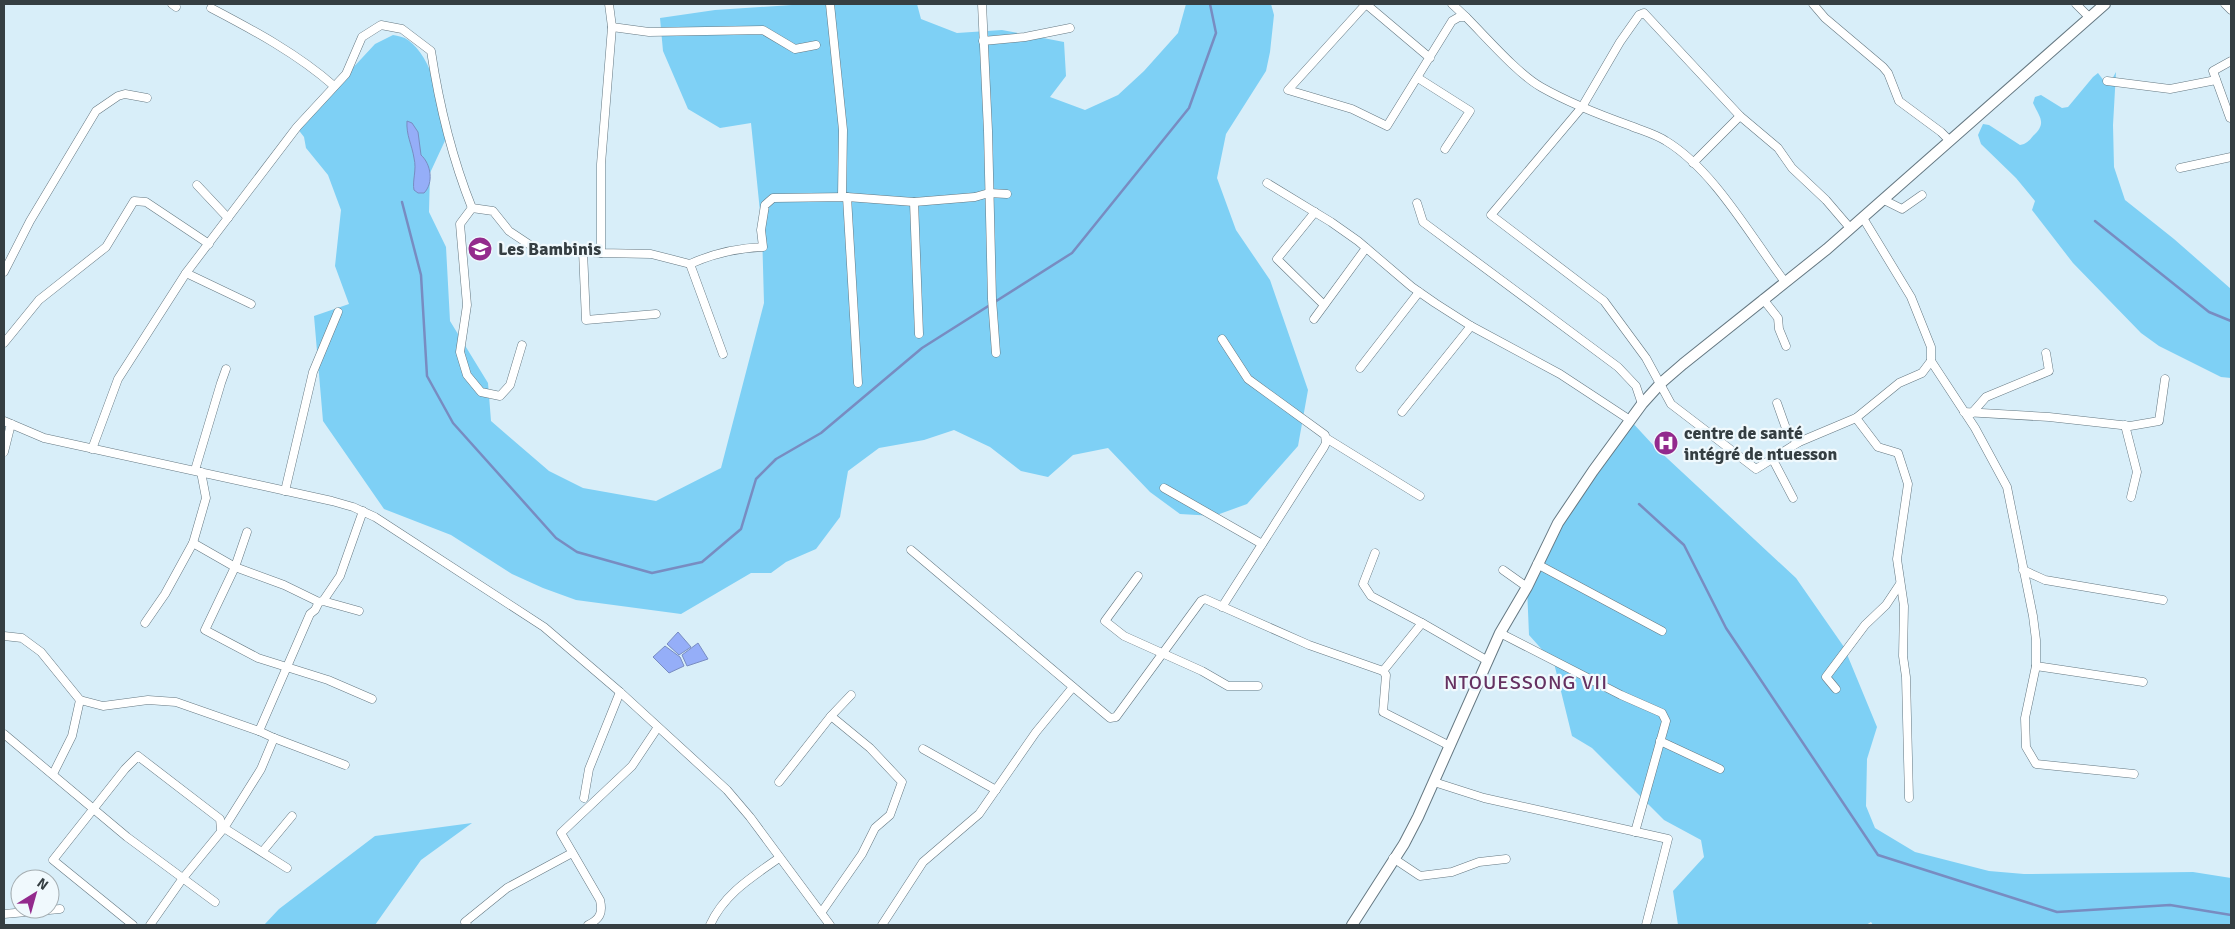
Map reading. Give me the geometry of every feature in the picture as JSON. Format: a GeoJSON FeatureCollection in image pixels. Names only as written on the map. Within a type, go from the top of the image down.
{"type":"FeatureCollection","features":[{"type":"Feature","properties":{"kind":"street"},"geometry":{"type":"LineString","coordinates":[[600,253],[601,164],[612,28],[609,4]]}},
{"type":"Feature","properties":{"kind":"street"},"geometry":{"type":"LineString","coordinates":[[830,4],[843,130],[845,197],[858,383]]}},
{"type":"Feature","properties":{"kind":"street"},"geometry":{"type":"LineString","coordinates":[[982,4],[992,299],[996,353]]}},
{"type":"Feature","properties":{"kind":"street"},"geometry":{"type":"LineString","coordinates":[[1430,58],[1366,4],[1288,90],[1352,109],[1387,126],[1418,78],[1430,58],[1452,21],[1459,17],[1466,17]]}},
{"type":"Feature","properties":{"kind":"street"},"geometry":{"type":"LineString","coordinates":[[1452,4],[1539,86],[1582,107],[1649,132],[1667,141],[1692,163],[1734,211],[1785,282]]}},
{"type":"Feature","properties":{"kind":"street"},"geometry":{"type":"LineString","coordinates":[[1812,4],[1888,72],[1896,97],[1903,107],[1941,132],[1950,141]]}},
{"type":"Feature","properties":{"kind":"street"},"geometry":{"type":"LineString","coordinates":[[2076,4],[2089,18]]}},
{"type":"Feature","properties":{"kind":"street"},"geometry":{"type":"LineString","coordinates":[[1352,925],[1418,817],[1500,633],[1527,587],[1558,523],[1642,404],[1661,383],[1884,200],[2105,4]]}},
{"type":"Feature","properties":{"kind":"street"},"geometry":{"type":"LineString","coordinates":[[2225,4],[2231,10]]}},
{"type":"Feature","properties":{"kind":"street"},"geometry":{"type":"LineString","coordinates":[[211,8],[245,26],[311,67],[334,86]]}},
{"type":"Feature","properties":{"kind":"street"},"geometry":{"type":"LineString","coordinates":[[1850,228],[1826,200],[1792,168],[1778,148],[1740,116],[1644,13],[1639,15],[1620,42],[1582,107],[1491,215],[1604,301],[1635,341],[1672,404],[1756,469],[1799,442],[1856,418],[1899,383],[1922,373],[1931,361]]}},
{"type":"Feature","properties":{"kind":"street"},"geometry":{"type":"LineString","coordinates":[[92,449],[118,379],[186,273],[296,127],[346,74],[362,37],[381,25],[402,29],[431,51],[436,84],[458,173],[472,208]]}},
{"type":"Feature","properties":{"kind":"street"},"geometry":{"type":"LineString","coordinates":[[612,28],[649,32],[763,30],[795,49],[816,46]]}},
{"type":"Feature","properties":{"kind":"street"},"geometry":{"type":"LineString","coordinates":[[983,41],[1025,37],[1070,28]]}},
{"type":"Feature","properties":{"kind":"street"},"geometry":{"type":"LineString","coordinates":[[2230,118],[2213,71],[2231,61]]}},
{"type":"Feature","properties":{"kind":"street"},"geometry":{"type":"LineString","coordinates":[[1418,78],[1470,112],[1445,149]]}},
{"type":"Feature","properties":{"kind":"street"},"geometry":{"type":"LineString","coordinates":[[2107,81],[2170,89],[2216,80]]}},
{"type":"Feature","properties":{"kind":"street"},"geometry":{"type":"LineString","coordinates":[[4,272],[30,221],[96,111],[118,96],[125,94],[147,98]]}},
{"type":"Feature","properties":{"kind":"street"},"geometry":{"type":"LineString","coordinates":[[1692,163],[1740,116]]}},
{"type":"Feature","properties":{"kind":"street"},"geometry":{"type":"LineString","coordinates":[[2180,168],[2231,157]]}},
{"type":"Feature","properties":{"kind":"street"},"geometry":{"type":"LineString","coordinates":[[1267,183],[1315,212],[1366,248],[1419,292],[1471,326],[1560,374],[1630,420]]}},
{"type":"Feature","properties":{"kind":"street"},"geometry":{"type":"LineString","coordinates":[[197,185],[228,218]]}},
{"type":"Feature","properties":{"kind":"street"},"geometry":{"type":"LineString","coordinates":[[472,208],[493,211],[510,231],[536,249],[651,254],[690,264],[701,259],[746,248],[763,247],[761,230],[765,205],[769,200],[845,197],[914,202],[975,197],[989,193],[1007,194]]}},
{"type":"Feature","properties":{"kind":"street"},"geometry":{"type":"LineString","coordinates":[[1884,200],[1902,209],[1922,195]]}},
{"type":"Feature","properties":{"kind":"street"},"geometry":{"type":"LineString","coordinates":[[4,343],[39,300],[106,247],[134,201],[146,202],[209,244]]}},
{"type":"Feature","properties":{"kind":"street"},"geometry":{"type":"LineString","coordinates":[[914,202],[919,334]]}},
{"type":"Feature","properties":{"kind":"street"},"geometry":{"type":"LineString","coordinates":[[1417,203],[1422,222],[1618,368],[1636,386],[1642,404]]}},
{"type":"Feature","properties":{"kind":"street"},"geometry":{"type":"LineString","coordinates":[[472,208],[460,224],[467,305],[460,352],[467,375],[481,392],[500,396],[510,386],[522,345]]}},
{"type":"Feature","properties":{"kind":"street"},"geometry":{"type":"LineString","coordinates":[[1315,212],[1277,259],[1324,305]]}},
{"type":"Feature","properties":{"kind":"street"},"geometry":{"type":"LineString","coordinates":[[1863,218],[1911,297],[1931,347],[1931,361],[1968,412],[2007,487],[2033,616],[2036,666],[2025,718],[2026,747],[2036,764],[2134,774]]}},
{"type":"Feature","properties":{"kind":"street"},"geometry":{"type":"LineString","coordinates":[[1314,319],[1366,248]]}},
{"type":"Feature","properties":{"kind":"street"},"geometry":{"type":"LineString","coordinates":[[583,251],[586,320],[656,314]]}},
{"type":"Feature","properties":{"kind":"street"},"geometry":{"type":"LineString","coordinates":[[690,264],[723,354]]}},
{"type":"Feature","properties":{"kind":"street"},"geometry":{"type":"LineString","coordinates":[[186,273],[251,304]]}},
{"type":"Feature","properties":{"kind":"street"},"geometry":{"type":"LineString","coordinates":[[1360,368],[1419,292]]}},
{"type":"Feature","properties":{"kind":"street"},"geometry":{"type":"LineString","coordinates":[[1764,299],[1778,318],[1778,329],[1786,346]]}},
{"type":"Feature","properties":{"kind":"street"},"geometry":{"type":"LineString","coordinates":[[285,491],[313,372],[338,312]]}},
{"type":"Feature","properties":{"kind":"street"},"geometry":{"type":"LineString","coordinates":[[1402,412],[1471,326]]}},
{"type":"Feature","properties":{"kind":"street"},"geometry":{"type":"LineString","coordinates":[[1222,339],[1248,379],[1325,435],[1326,438],[1420,496]]}},
{"type":"Feature","properties":{"kind":"street"},"geometry":{"type":"LineString","coordinates":[[1968,412],[1986,397],[2048,371],[2046,353]]}},
{"type":"Feature","properties":{"kind":"street"},"geometry":{"type":"LineString","coordinates":[[145,623],[165,594],[193,543],[206,498],[198,471],[220,383],[226,369]]}},
{"type":"Feature","properties":{"kind":"street"},"geometry":{"type":"LineString","coordinates":[[1968,412],[2124,425],[2159,421],[2165,379]]}},
{"type":"Feature","properties":{"kind":"street"},"geometry":{"type":"LineString","coordinates":[[1777,403],[1788,434],[1799,442]]}},
{"type":"Feature","properties":{"kind":"street"},"geometry":{"type":"LineString","coordinates":[[1856,418],[1878,447],[1898,453],[1908,484],[1897,559],[1904,606],[1903,656],[1906,677],[1909,798]]}},
{"type":"Feature","properties":{"kind":"street"},"geometry":{"type":"LineString","coordinates":[[4,452],[7,423],[44,438],[332,501],[363,511],[431,552],[528,615],[620,692],[727,790],[830,925]]}},
{"type":"Feature","properties":{"kind":"street"},"geometry":{"type":"LineString","coordinates":[[2124,425],[2137,472],[2131,497]]}},
{"type":"Feature","properties":{"kind":"street"},"geometry":{"type":"LineString","coordinates":[[1222,607],[1324,446],[1326,438]]}},
{"type":"Feature","properties":{"kind":"street"},"geometry":{"type":"LineString","coordinates":[[1772,458],[1793,498]]}},
{"type":"Feature","properties":{"kind":"street"},"geometry":{"type":"LineString","coordinates":[[1164,488],[1262,544]]}},
{"type":"Feature","properties":{"kind":"street"},"geometry":{"type":"LineString","coordinates":[[259,730],[310,614],[340,576],[363,511]]}},
{"type":"Feature","properties":{"kind":"street"},"geometry":{"type":"LineString","coordinates":[[247,532],[235,567],[206,630],[258,658],[328,680],[372,700]]}},
{"type":"Feature","properties":{"kind":"street"},"geometry":{"type":"LineString","coordinates":[[193,543],[235,567],[284,585],[321,602],[359,611]]}},
{"type":"Feature","properties":{"kind":"street"},"geometry":{"type":"LineString","coordinates":[[911,550],[1110,718],[1114,718],[1201,601],[1208,600],[1310,645],[1383,671],[1386,676],[1383,712],[1450,746]]}},
{"type":"Feature","properties":{"kind":"street"},"geometry":{"type":"LineString","coordinates":[[1374,553],[1363,584],[1371,596],[1488,661]]}},
{"type":"Feature","properties":{"kind":"street"},"geometry":{"type":"LineString","coordinates":[[1537,564],[1662,630]]}},
{"type":"Feature","properties":{"kind":"street"},"geometry":{"type":"LineString","coordinates":[[1503,570],[1527,587]]}},
{"type":"Feature","properties":{"kind":"street"},"geometry":{"type":"LineString","coordinates":[[2023,570],[2045,580],[2163,600]]}},
{"type":"Feature","properties":{"kind":"street"},"geometry":{"type":"LineString","coordinates":[[1138,576],[1105,621],[1124,636],[1202,671],[1228,686],[1258,686]]}},
{"type":"Feature","properties":{"kind":"street"},"geometry":{"type":"LineString","coordinates":[[1836,690],[1826,677],[1865,625],[1886,605],[1900,584]]}},
{"type":"Feature","properties":{"kind":"street"},"geometry":{"type":"LineString","coordinates":[[1383,671],[1422,623]]}},
{"type":"Feature","properties":{"kind":"street"},"geometry":{"type":"LineString","coordinates":[[1500,633],[1621,695],[1662,713],[1666,721],[1635,832]]}},
{"type":"Feature","properties":{"kind":"street"},"geometry":{"type":"LineString","coordinates":[[4,636],[22,638],[41,652],[80,700],[103,706],[148,700],[176,702],[259,730],[274,738],[345,765]]}},
{"type":"Feature","properties":{"kind":"street"},"geometry":{"type":"LineString","coordinates":[[2036,666],[2143,682]]}},
{"type":"Feature","properties":{"kind":"street"},"geometry":{"type":"LineString","coordinates":[[882,925],[923,862],[979,814],[1036,732],[1073,687]]}},
{"type":"Feature","properties":{"kind":"street"},"geometry":{"type":"LineString","coordinates":[[584,798],[588,768],[620,692]]}},
{"type":"Feature","properties":{"kind":"street"},"geometry":{"type":"LineString","coordinates":[[779,782],[831,716],[851,696]]}},
{"type":"Feature","properties":{"kind":"street"},"geometry":{"type":"LineString","coordinates":[[53,774],[72,736],[80,700]]}},
{"type":"Feature","properties":{"kind":"street"},"geometry":{"type":"LineString","coordinates":[[821,913],[862,854],[875,828],[890,815],[902,782],[870,748],[831,716]]}},
{"type":"Feature","properties":{"kind":"street"},"geometry":{"type":"LineString","coordinates":[[588,925],[596,921],[602,910],[596,893],[561,833],[632,766],[658,727]]}},
{"type":"Feature","properties":{"kind":"street"},"geometry":{"type":"LineString","coordinates":[[4,734],[38,765],[53,774],[148,853],[215,902]]}},
{"type":"Feature","properties":{"kind":"street"},"geometry":{"type":"LineString","coordinates":[[150,925],[183,878],[223,828],[261,769],[274,738]]}},
{"type":"Feature","properties":{"kind":"street"},"geometry":{"type":"LineString","coordinates":[[1660,741],[1720,769]]}},
{"type":"Feature","properties":{"kind":"street"},"geometry":{"type":"LineString","coordinates":[[923,749],[996,790]]}},
{"type":"Feature","properties":{"kind":"street"},"geometry":{"type":"LineString","coordinates":[[133,925],[53,860],[138,756],[220,819],[223,828],[263,851],[287,868]]}},
{"type":"Feature","properties":{"kind":"street"},"geometry":{"type":"LineString","coordinates":[[1434,782],[1484,798],[1668,839],[1646,925]]}},
{"type":"Feature","properties":{"kind":"street"},"geometry":{"type":"LineString","coordinates":[[263,851],[292,816]]}},
{"type":"Feature","properties":{"kind":"street"},"geometry":{"type":"LineString","coordinates":[[466,925],[464,922],[508,888],[572,853]]}},
{"type":"Feature","properties":{"kind":"street"},"geometry":{"type":"LineString","coordinates":[[710,925],[725,901],[743,884],[779,858]]}},
{"type":"Feature","properties":{"kind":"street"},"geometry":{"type":"LineString","coordinates":[[1394,859],[1420,876],[1452,872],[1479,862],[1506,859]]}},
{"type":"Feature","properties":{"kind":"shaded area"},"geometry":{"type":"Polygon","coordinates":[[[792,4],[917,4],[921,19],[957,33],[1002,30],[1064,42],[1066,76],[1050,97],[1085,110],[1118,95],[1144,71],[1178,33],[1186,4],[1271,4],[1274,15],[1266,71],[1226,134],[1217,178],[1236,230],[1270,280],[1308,390],[1298,446],[1247,504],[1214,516],[1180,514],[1150,492],[1108,448],[1073,455],[1048,477],[1021,471],[990,447],[954,430],[924,440],[879,448],[848,471],[840,517],[816,549],[786,562],[771,573],[751,573],[681,614],[576,600],[512,574],[451,535],[384,509],[323,421],[314,316],[349,304],[335,266],[341,210],[328,175],[306,148],[304,137],[297,128],[375,44],[393,35],[406,39],[417,48],[424,58],[435,82],[449,132],[430,173],[429,212],[446,247],[450,321],[488,383],[491,421],[549,471],[583,488],[656,501],[721,468],[764,303],[762,231],[751,123],[720,128],[688,109],[663,51],[660,18],[715,10],[792,4]]]}},
{"type":"Feature","properties":{"kind":"shaded area"},"geometry":{"type":"Polygon","coordinates":[[[2116,72],[2113,125],[2114,167],[2125,200],[2174,239],[2231,289],[2231,378],[2221,377],[2159,346],[2141,333],[2073,263],[2032,210],[2035,201],[2016,178],[1981,144],[1978,135],[1983,124],[1989,125],[2020,145],[2026,143],[2041,124],[2040,117],[2033,103],[2035,97],[2041,95],[2062,108],[2068,107],[2098,73],[2104,81],[2111,81],[2116,72]]]}},
{"type":"Feature","properties":{"kind":"shaded area"},"geometry":{"type":"Polygon","coordinates":[[[407,121],[412,123],[418,132],[421,155],[429,168],[429,184],[424,193],[418,193],[414,190],[415,162],[408,135],[407,121]]]}},
{"type":"Feature","properties":{"kind":"shaded area"},"geometry":{"type":"Polygon","coordinates":[[[1630,420],[1654,446],[1796,578],[1844,647],[1877,727],[1867,759],[1866,806],[1875,828],[1915,852],[1989,871],[2024,874],[2193,872],[2231,878],[2231,925],[1873,925],[1871,922],[1866,925],[1678,925],[1673,891],[1704,857],[1701,840],[1664,820],[1592,748],[1572,736],[1554,663],[1529,635],[1527,587],[1537,564],[1630,420]]]}},
{"type":"Feature","properties":{"kind":"shaded area"},"geometry":{"type":"Polygon","coordinates":[[[678,632],[691,647],[679,655],[667,644],[678,632]]]}},
{"type":"Feature","properties":{"kind":"shaded area"},"geometry":{"type":"Polygon","coordinates":[[[698,643],[708,659],[687,666],[682,655],[698,643]]]}},
{"type":"Feature","properties":{"kind":"shaded area"},"geometry":{"type":"Polygon","coordinates":[[[665,646],[680,657],[684,666],[669,673],[653,657],[665,646]]]}},
{"type":"Feature","properties":{"kind":"shaded area"},"geometry":{"type":"Polygon","coordinates":[[[472,823],[421,860],[375,925],[264,925],[279,909],[375,836],[472,823]]]}},
{"type":"Feature","properties":{"kind":"waterway"},"geometry":{"type":"LineString","coordinates":[[402,202],[421,275],[427,376],[453,423],[556,538],[577,552],[652,573],[702,562],[741,529],[756,479],[776,459],[821,433],[922,348],[1072,253],[1189,108],[1216,33],[1210,4]]}},
{"type":"Feature","properties":{"kind":"waterway"},"geometry":{"type":"LineString","coordinates":[[2095,221],[2209,312],[2231,321]]}},
{"type":"Feature","properties":{"kind":"waterway"},"geometry":{"type":"LineString","coordinates":[[1639,504],[1684,545],[1726,628],[1878,855],[2057,912],[2170,905],[2231,915]]}},
{"type":"Feature","properties":{"kind":"place","name":"Les Bambinis"},"geometry":{"type":"Point","coordinates":[480,249]}},
{"type":"Feature","properties":{"kind":"place","name":"centre de santé intégré de ntuesson"},"geometry":{"type":"Point","coordinates":[1666,443]}},
{"type":"Feature","properties":{"kind":"district","name":"NTOUESSONG VII"},"geometry":{"type":"Point","coordinates":[1526,682]}}]}
